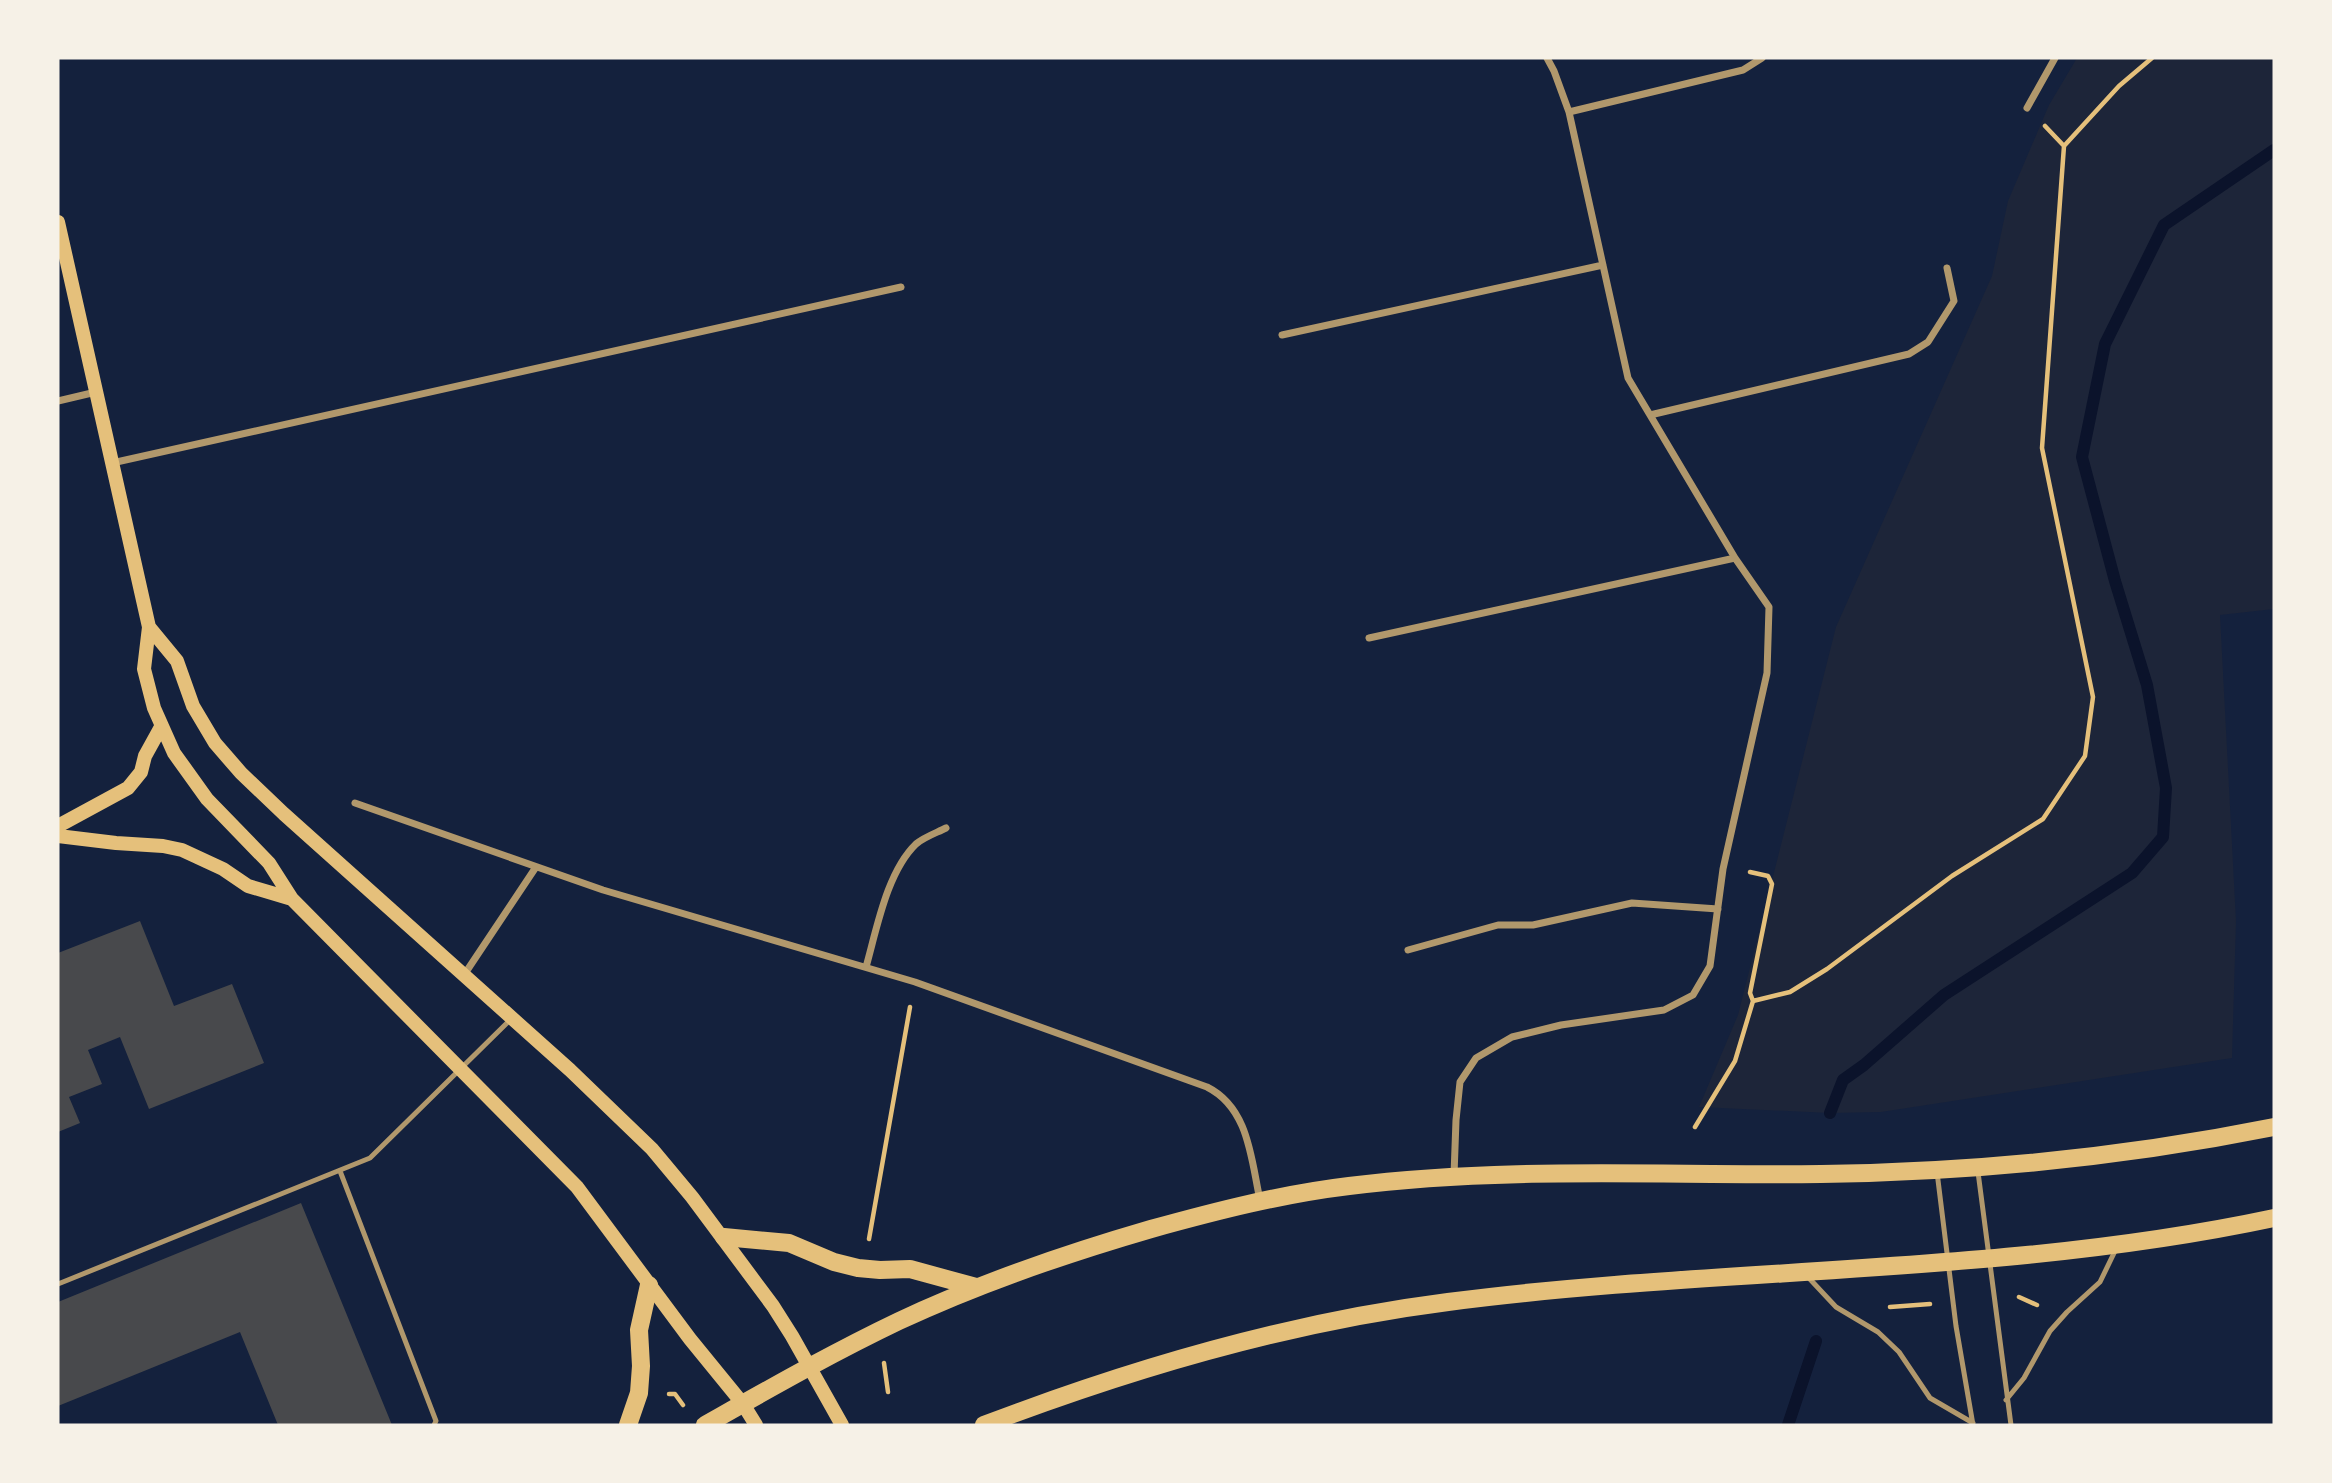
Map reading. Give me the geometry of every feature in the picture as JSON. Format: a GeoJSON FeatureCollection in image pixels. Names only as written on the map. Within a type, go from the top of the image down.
{"type":"FeatureCollection","features":[{"type":"Feature","properties":{"kind":"main road"},"geometry":{"type":"LineString","coordinates":[[58,222],[149,626],[144,669],[161,727],[174,753],[207,799],[269,863],[292,899],[577,1187],[649,1285],[743,1404],[756,1425]]}},
{"type":"Feature","properties":{"kind":"main road"},"geometry":{"type":"LineString","coordinates":[[149,626],[177,661],[193,706],[208,732],[241,773],[587,1085],[652,1149],[724,1237],[773,1306],[842,1425]]}},
{"type":"Feature","properties":{"kind":"main road"},"geometry":{"type":"LineString","coordinates":[[58,826],[128,788],[141,772],[145,756],[161,727]]}},
{"type":"Feature","properties":{"kind":"main road"},"geometry":{"type":"LineString","coordinates":[[58,836],[116,843],[153,844],[182,850],[223,869],[248,886],[292,899]]}},
{"type":"Feature","properties":{"kind":"main road"},"geometry":{"type":"LineString","coordinates":[[705,1425],[809,1366],[899,1321],[976,1287],[1080,1250],[1260,1202],[1348,1186],[1454,1175],[1561,1172],[1820,1174],[1978,1168],[2074,1158],[2274,1127]]}},
{"type":"Feature","properties":{"kind":"main road"},"geometry":{"type":"LineString","coordinates":[[984,1425],[1018,1418],[1091,1386],[1197,1354],[1380,1312],[1450,1301],[1669,1280],[1990,1259],[2119,1243],[2274,1218]]}},
{"type":"Feature","properties":{"kind":"main road"},"geometry":{"type":"LineString","coordinates":[[724,1237],[789,1243],[834,1262],[858,1268],[910,1269],[976,1287]]}},
{"type":"Feature","properties":{"kind":"main road"},"geometry":{"type":"LineString","coordinates":[[628,1425],[639,1393],[639,1330],[649,1285]]}},
{"type":"Feature","properties":{"kind":"street"},"geometry":{"type":"LineString","coordinates":[[1454,1175],[1456,1120],[1461,1082],[1476,1058],[1511,1037],[1561,1025],[1664,1010],[1693,995],[1710,966],[1723,869],[1767,673],[1769,607],[1735,558],[1628,378],[1569,112],[1555,71],[1547,58]]}},
{"type":"Feature","properties":{"kind":"street"},"geometry":{"type":"LineString","coordinates":[[1569,112],[1743,70],[1762,58]]}},
{"type":"Feature","properties":{"kind":"street"},"geometry":{"type":"LineString","coordinates":[[2026,108],[2055,58]]}},
{"type":"Feature","properties":{"kind":"street"},"geometry":{"type":"LineString","coordinates":[[1282,335],[1603,265]]}},
{"type":"Feature","properties":{"kind":"street"},"geometry":{"type":"LineString","coordinates":[[1650,415],[1909,354],[1928,342],[1954,301],[1948,268]]}},
{"type":"Feature","properties":{"kind":"street"},"geometry":{"type":"LineString","coordinates":[[112,463],[901,287]]}},
{"type":"Feature","properties":{"kind":"street"},"geometry":{"type":"LineString","coordinates":[[58,401],[96,392]]}},
{"type":"Feature","properties":{"kind":"street"},"geometry":{"type":"LineString","coordinates":[[1369,638],[1735,558]]}},
{"type":"Feature","properties":{"kind":"street"},"geometry":{"type":"LineString","coordinates":[[355,803],[603,890],[915,982],[1217,1092],[1242,1124],[1260,1202]]}},
{"type":"Feature","properties":{"kind":"street"},"geometry":{"type":"LineString","coordinates":[[866,967],[893,878],[902,861],[918,842],[946,828]]}},
{"type":"Feature","properties":{"kind":"street"},"geometry":{"type":"LineString","coordinates":[[464,975],[536,867]]}},
{"type":"Feature","properties":{"kind":"street"},"geometry":{"type":"LineString","coordinates":[[1408,950],[1498,925],[1533,925],[1632,902],[1718,909]]}},
{"type":"Feature","properties":{"kind":"lane"},"geometry":{"type":"LineString","coordinates":[[58,1284],[370,1158],[512,1018]]}},
{"type":"Feature","properties":{"kind":"lane"},"geometry":{"type":"LineString","coordinates":[[1978,1168],[2011,1425]]}},
{"type":"Feature","properties":{"kind":"lane"},"geometry":{"type":"LineString","coordinates":[[1937,1170],[1947,1263],[1973,1424]]}},
{"type":"Feature","properties":{"kind":"lane"},"geometry":{"type":"LineString","coordinates":[[340,1171],[436,1421],[434,1425]]}},
{"type":"Feature","properties":{"kind":"lane"},"geometry":{"type":"LineString","coordinates":[[2006,1400],[2024,1378],[2054,1326],[2099,1282],[2119,1243]]}},
{"type":"Feature","properties":{"kind":"lane"},"geometry":{"type":"LineString","coordinates":[[1804,1273],[1836,1307],[1878,1332],[1899,1352],[1930,1398],[1973,1424]]}},
{"type":"Feature","properties":{"kind":"path"},"geometry":{"type":"LineString","coordinates":[[1753,1001],[1790,992],[1827,969],[1952,876],[2043,819],[2085,756],[2094,697],[2042,448],[2064,146],[2119,86],[2152,58]]}},
{"type":"Feature","properties":{"kind":"path"},"geometry":{"type":"LineString","coordinates":[[1695,1127],[1735,1061],[1753,1001],[1750,993],[1772,884],[1768,876],[1750,872]]}},
{"type":"Feature","properties":{"kind":"path"},"geometry":{"type":"LineString","coordinates":[[868,1247],[915,982]]}},
{"type":"Feature","properties":{"kind":"path"},"geometry":{"type":"LineString","coordinates":[[2016,1295],[2037,1306]]}},
{"type":"Feature","properties":{"kind":"path"},"geometry":{"type":"LineString","coordinates":[[1890,1296],[1889,1310],[1930,1304]]}},
{"type":"Feature","properties":{"kind":"path"},"geometry":{"type":"LineString","coordinates":[[884,1362],[888,1392]]}},
{"type":"Feature","properties":{"kind":"path"},"geometry":{"type":"LineString","coordinates":[[664,1394],[676,1394],[683,1406]]}},
{"type":"Feature","properties":{"kind":"shaded area"},"geometry":{"type":"Polygon","coordinates":[[[2077,58],[2274,58],[2274,609],[2220,615],[2236,921],[2232,1058],[1881,1112],[1830,1113],[1699,1107],[1738,1015],[1836,627],[1992,276],[2008,201],[2049,105],[2077,58]]]}},
{"type":"Feature","properties":{"kind":"building"},"geometry":{"type":"Polygon","coordinates":[[[140,921],[174,1006],[232,984],[264,1063],[149,1109],[120,1037],[88,1050],[102,1084],[69,1097],[80,1123],[58,1132],[58,953],[140,921]]]}},
{"type":"Feature","properties":{"kind":"building"},"geometry":{"type":"Polygon","coordinates":[[[301,1203],[392,1425],[278,1425],[240,1332],[58,1406],[58,1302],[301,1203]]]}},
{"type":"Feature","properties":{"kind":"waterway"},"geometry":{"type":"LineString","coordinates":[[1830,1113],[1843,1080],[1944,995],[2132,873],[2163,837],[2166,788],[2147,685],[2115,581],[2082,457],[2105,344],[2164,225],[2274,150]]}},
{"type":"Feature","properties":{"kind":"waterway"},"geometry":{"type":"LineString","coordinates":[[1788,1425],[1816,1341]]}}]}
